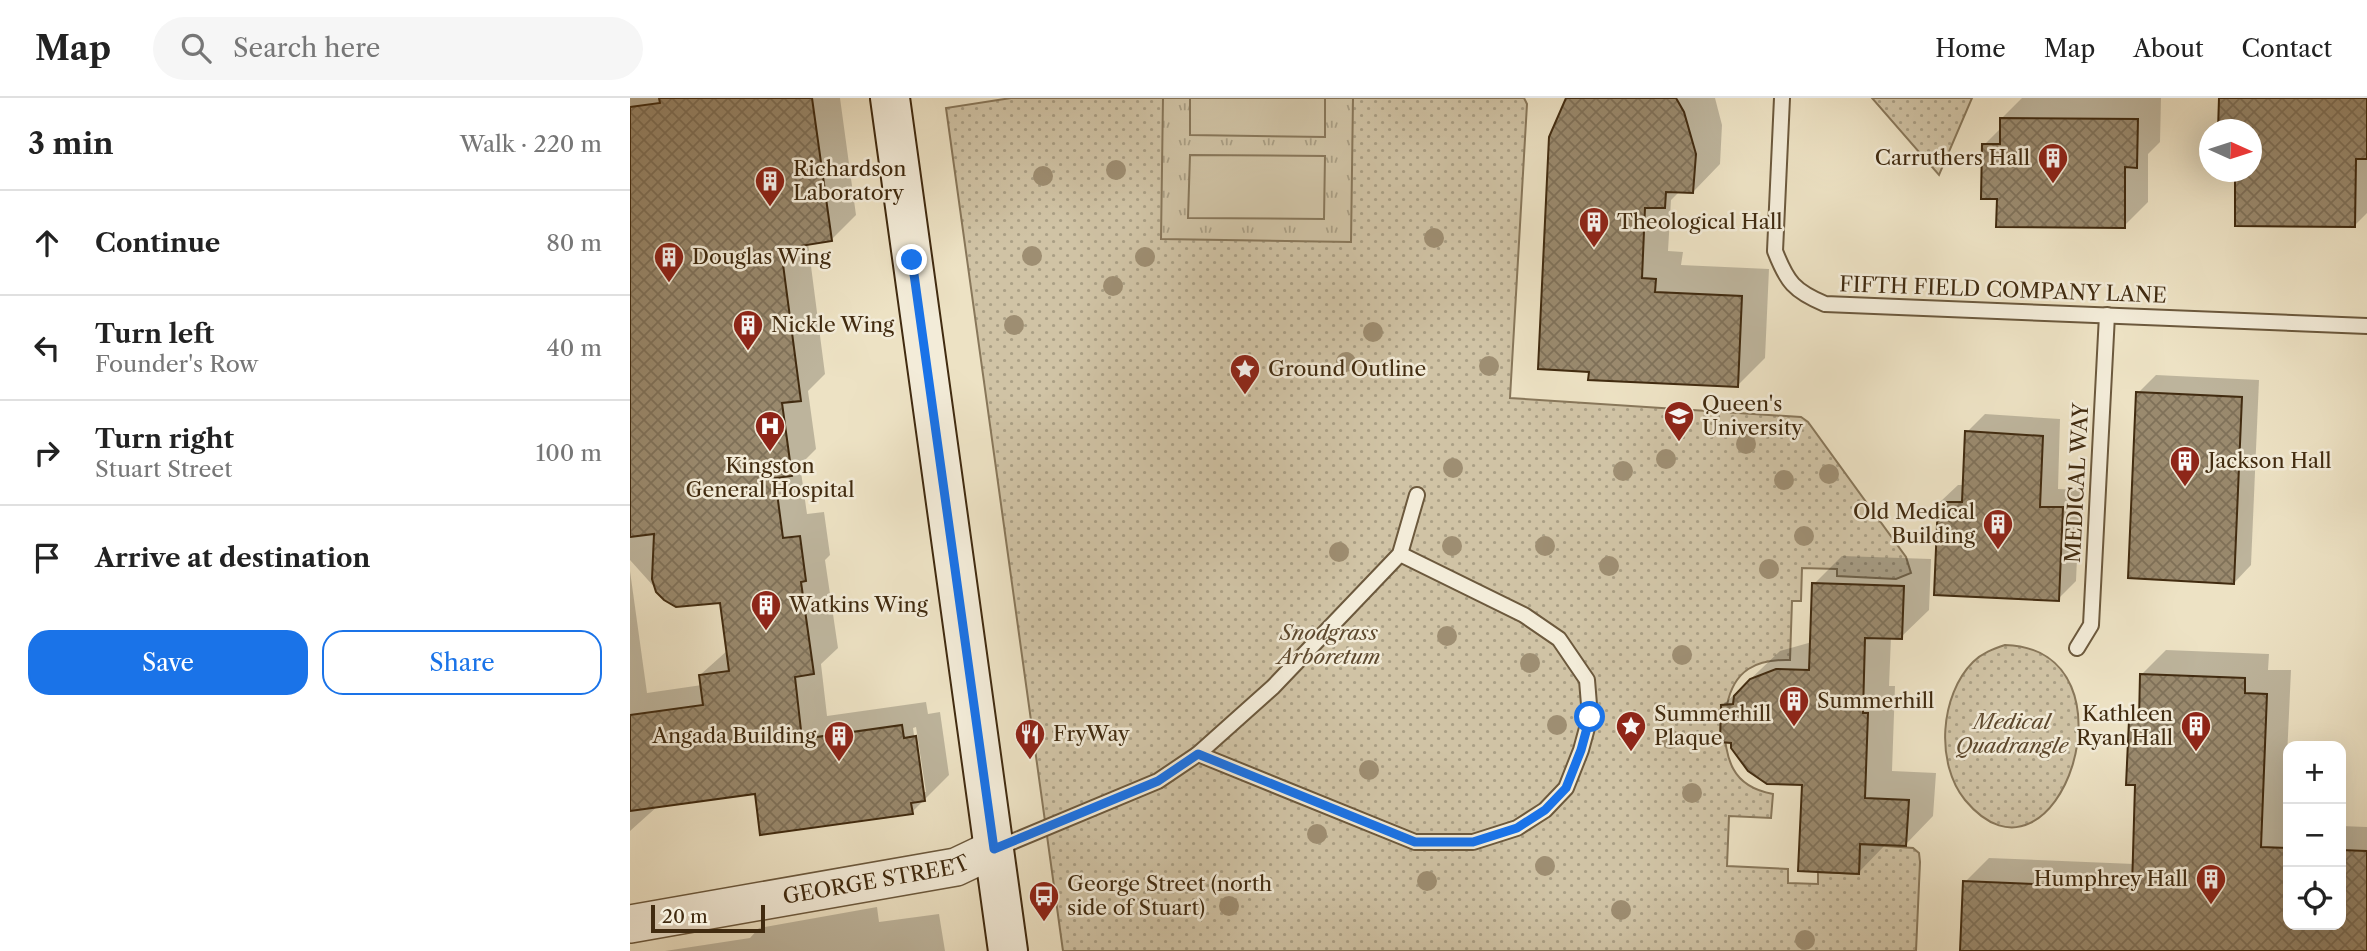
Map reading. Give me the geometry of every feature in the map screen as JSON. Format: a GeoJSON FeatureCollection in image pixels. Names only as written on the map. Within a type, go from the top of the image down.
{"type":"FeatureCollection","features":[{"type":"Feature","properties":{"kind":"main road"},"geometry":{"type":"LineString","coordinates":[[890,98],[1008,951]]}},
{"type":"Feature","properties":{"kind":"street","name":"GEORGE STREET"},"geometry":{"type":"LineString","coordinates":[[630,924],[956,867],[994,849]]}},
{"type":"Feature","properties":{"kind":"lane","name":"FIFTH FIELD COMPANY LANE"},"geometry":{"type":"LineString","coordinates":[[1782,98],[1774,251],[1783,274],[1798,292],[1825,304],[2367,326]]}},
{"type":"Feature","properties":{"kind":"lane","name":"MEDICAL WAY"},"geometry":{"type":"LineString","coordinates":[[2077,648],[2091,625],[2107,315]]}},
{"type":"Feature","properties":{"kind":"lane"},"geometry":{"type":"LineString","coordinates":[[994,849],[1158,781],[1198,754],[1273,687],[1400,554],[1417,495]]}},
{"type":"Feature","properties":{"kind":"lane"},"geometry":{"type":"LineString","coordinates":[[1198,754],[1415,842],[1473,842],[1517,828],[1545,810],[1566,788],[1581,750],[1590,717],[1587,680],[1559,639],[1524,615],[1400,554]]}},
{"type":"Feature","properties":{"kind":"green space","name":"Snodgrass Arboretum"},"geometry":{"type":"Polygon","coordinates":[[[1011,98],[1524,98],[1527,104],[1510,398],[1801,417],[1808,422],[1906,557],[1911,573],[1896,579],[1837,576],[1837,569],[1802,568],[1801,601],[1792,601],[1790,660],[1767,662],[1748,669],[1735,683],[1727,705],[1721,705],[1727,749],[1736,773],[1756,789],[1773,794],[1771,818],[1729,816],[1727,866],[1788,869],[1788,883],[1818,884],[1818,872],[1859,874],[1860,844],[1913,848],[1919,853],[1920,862],[1916,951],[1063,951],[946,108],[1011,98]]]}},
{"type":"Feature","properties":{"kind":"green space"},"geometry":{"type":"Polygon","coordinates":[[[1163,98],[1353,98],[1351,242],[1161,239],[1163,98]]]}},
{"type":"Feature","properties":{"kind":"green space"},"geometry":{"type":"Polygon","coordinates":[[[1190,98],[1325,98],[1325,137],[1190,135],[1190,98]]]}},
{"type":"Feature","properties":{"kind":"green space"},"geometry":{"type":"Polygon","coordinates":[[[1872,98],[1972,98],[1939,175],[1872,98]]]}},
{"type":"Feature","properties":{"kind":"green space"},"geometry":{"type":"Polygon","coordinates":[[[1190,155],[1325,156],[1324,219],[1188,218],[1190,155]]]}},
{"type":"Feature","properties":{"kind":"green space","name":"Medical Quadrangle"},"geometry":{"type":"Polygon","coordinates":[[[2005,645],[2048,657],[2071,687],[2079,725],[2072,766],[2055,801],[2030,823],[1999,825],[1965,800],[1955,785],[1949,767],[1945,730],[1948,710],[1962,676],[1980,656],[2005,645]]]}},
{"type":"Feature","properties":{"kind":"building"},"geometry":{"type":"Polygon","coordinates":[[[659,98],[812,98],[832,241],[781,249],[801,401],[782,403],[792,476],[775,478],[783,538],[800,536],[806,581],[801,582],[814,674],[795,677],[802,739],[902,725],[904,738],[916,736],[925,801],[911,803],[913,814],[760,835],[755,794],[630,811],[630,715],[703,705],[699,675],[729,671],[720,603],[676,607],[664,600],[656,592],[652,579],[654,534],[630,537],[630,107],[660,103],[659,98]]]}},
{"type":"Feature","properties":{"kind":"building","name":"Theological Hall"},"geometry":{"type":"Polygon","coordinates":[[[1566,98],[1676,98],[1684,112],[1696,154],[1693,193],[1666,192],[1665,208],[1645,208],[1642,278],[1656,279],[1655,292],[1742,296],[1738,387],[1588,380],[1589,372],[1538,369],[1549,137],[1566,98]]]}},
{"type":"Feature","properties":{"kind":"building"},"geometry":{"type":"Polygon","coordinates":[[[2219,98],[2367,98],[2367,159],[2356,159],[2355,227],[2235,226],[2235,182],[2262,182],[2262,119],[2218,119],[2219,98]]]}},
{"type":"Feature","properties":{"kind":"building","name":"Carruthers Hall"},"geometry":{"type":"Polygon","coordinates":[[[2000,118],[2138,119],[2137,168],[2125,167],[2125,228],[1996,227],[1997,199],[1981,199],[1982,144],[2000,144],[2000,118]]]}},
{"type":"Feature","properties":{"kind":"building","name":"Jackson Hall"},"geometry":{"type":"Polygon","coordinates":[[[2136,392],[2242,397],[2234,584],[2128,578],[2136,392]]]}},
{"type":"Feature","properties":{"kind":"building","name":"Old Medical Building"},"geometry":{"type":"Polygon","coordinates":[[[1965,431],[2043,436],[2040,507],[2063,507],[2059,601],[1934,595],[1938,502],[1962,502],[1965,431]]]}},
{"type":"Feature","properties":{"kind":"building","name":"Summerhill"},"geometry":{"type":"Polygon","coordinates":[[[1812,583],[1904,586],[1902,639],[1865,638],[1863,713],[1868,713],[1865,798],[1909,800],[1906,846],[1860,844],[1859,874],[1798,871],[1802,785],[1767,784],[1748,771],[1731,748],[1731,743],[1720,742],[1721,705],[1733,704],[1734,696],[1750,679],[1776,669],[1809,670],[1812,583]]]}},
{"type":"Feature","properties":{"kind":"building"},"geometry":{"type":"Polygon","coordinates":[[[2140,674],[2245,678],[2245,693],[2267,694],[2261,847],[2283,848],[2283,930],[2346,930],[2346,850],[2367,851],[2367,951],[1960,951],[1963,881],[2132,888],[2135,785],[2126,785],[2129,720],[2139,721],[2140,674]]]}},
{"type":"Feature","properties":{"kind":"place","name":"Carruthers Hall"},"geometry":{"type":"Point","coordinates":[2053,185]}},
{"type":"Feature","properties":{"kind":"place","name":"Richardson Laboratory"},"geometry":{"type":"Point","coordinates":[770,208]}},
{"type":"Feature","properties":{"kind":"place","name":"Theological Hall"},"geometry":{"type":"Point","coordinates":[1594,249]}},
{"type":"Feature","properties":{"kind":"place","name":"Douglas Wing"},"geometry":{"type":"Point","coordinates":[669,284]}},
{"type":"Feature","properties":{"kind":"place","name":"Nickle Wing"},"geometry":{"type":"Point","coordinates":[748,352]}},
{"type":"Feature","properties":{"kind":"place","name":"Ground Outline"},"geometry":{"type":"Point","coordinates":[1245,396]}},
{"type":"Feature","properties":{"kind":"place","name":"Queen's University"},"geometry":{"type":"Point","coordinates":[1679,443]}},
{"type":"Feature","properties":{"kind":"place","name":"Kingston General Hospital"},"geometry":{"type":"Point","coordinates":[770,453]}},
{"type":"Feature","properties":{"kind":"place","name":"Jackson Hall"},"geometry":{"type":"Point","coordinates":[2185,488]}},
{"type":"Feature","properties":{"kind":"place","name":"Old Medical Building"},"geometry":{"type":"Point","coordinates":[1998,551]}},
{"type":"Feature","properties":{"kind":"place","name":"Watkins Wing"},"geometry":{"type":"Point","coordinates":[766,632]}},
{"type":"Feature","properties":{"kind":"place","name":"Summerhill"},"geometry":{"type":"Point","coordinates":[1794,728]}},
{"type":"Feature","properties":{"kind":"place","name":"Summerhill Plaque"},"geometry":{"type":"Point","coordinates":[1631,753]}},
{"type":"Feature","properties":{"kind":"place","name":"Kathleen Ryan Hall"},"geometry":{"type":"Point","coordinates":[2196,753]}},
{"type":"Feature","properties":{"kind":"place","name":"FryWay"},"geometry":{"type":"Point","coordinates":[1030,761]}},
{"type":"Feature","properties":{"kind":"place","name":"Angada Building"},"geometry":{"type":"Point","coordinates":[839,763]}},
{"type":"Feature","properties":{"kind":"place","name":"Humphrey Hall"},"geometry":{"type":"Point","coordinates":[2211,906]}},
{"type":"Feature","properties":{"kind":"place","name":"George Street (north side of Stuart)"},"geometry":{"type":"Point","coordinates":[1044,923]}},
{"type":"Feature","properties":{"kind":"route"},"geometry":{"type":"LineString","coordinates":[[912,260],[994,849],[1158,781],[1198,754],[1415,842],[1473,842],[1517,828],[1545,810],[1566,788],[1590,717]]}}]}
